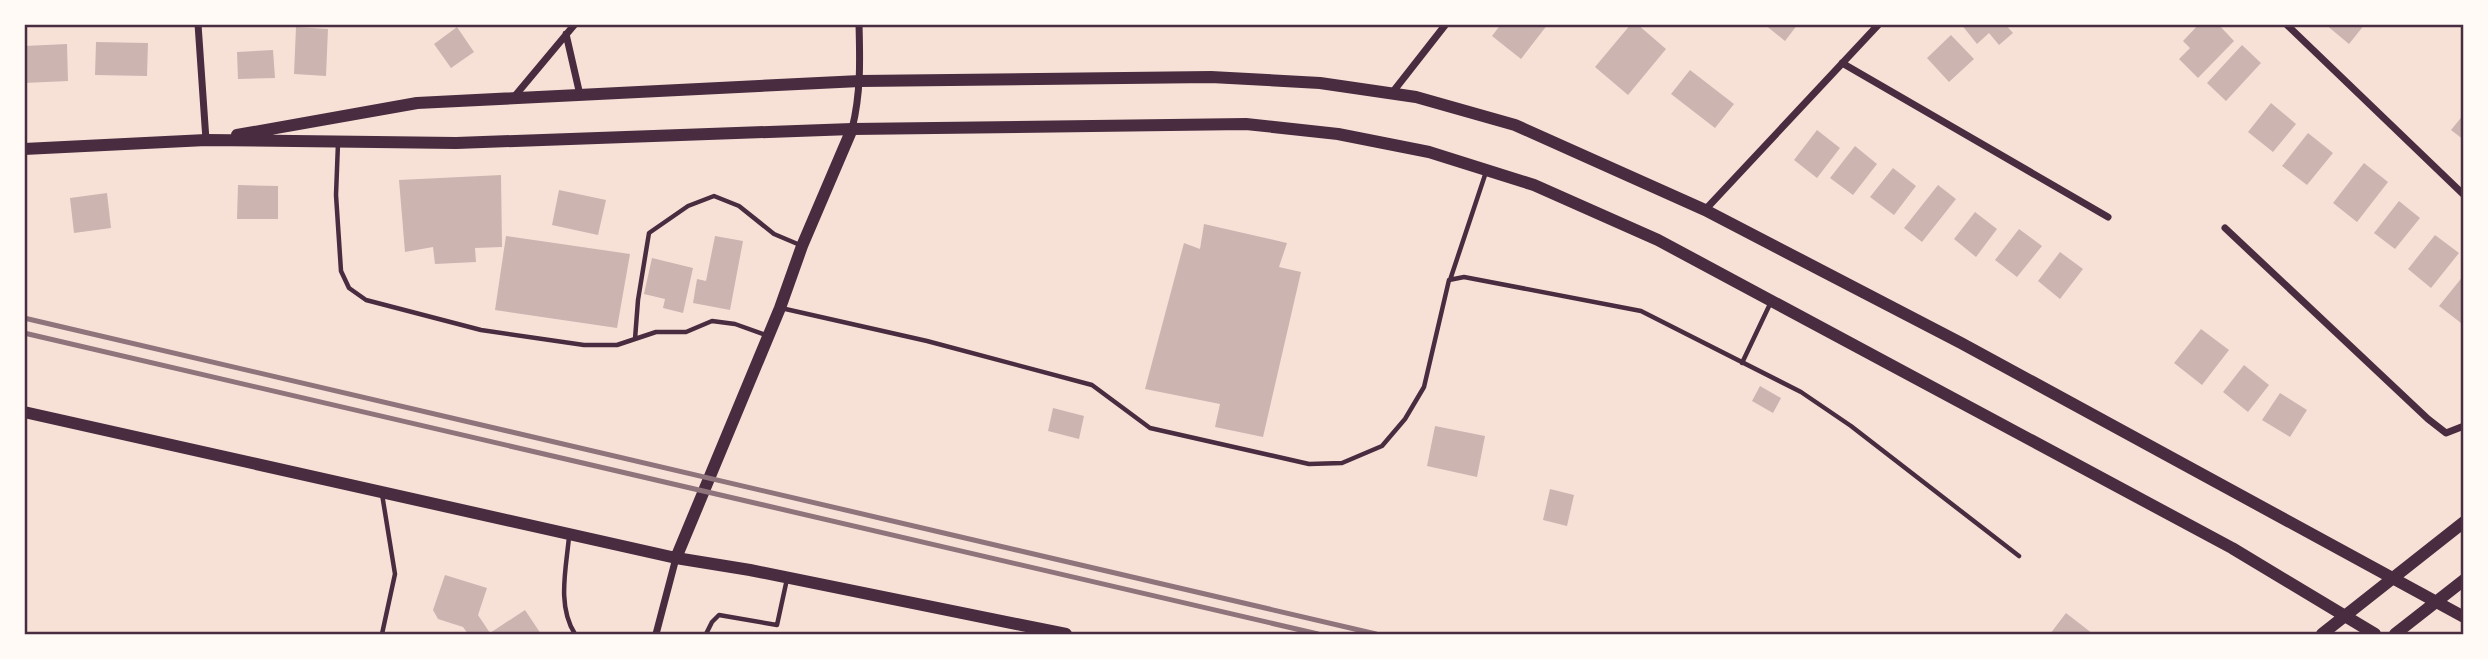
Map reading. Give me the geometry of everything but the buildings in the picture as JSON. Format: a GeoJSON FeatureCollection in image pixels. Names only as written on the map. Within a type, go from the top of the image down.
{"type":"FeatureCollection","features":[{"type":"Feature","properties":{"kind":"main road"},"geometry":{"type":"LineString","coordinates":[[206,140],[417,103],[860,81],[1211,77],[1320,83],[1416,97],[1515,125],[1704,210],[1961,344],[2463,617]]}},
{"type":"Feature","properties":{"kind":"main road"},"geometry":{"type":"LineString","coordinates":[[24,149],[206,140],[456,143],[852,128],[1246,124],[1338,134],[1429,152],[1534,185],[1658,240],[2232,548],[2375,635]]}},
{"type":"Feature","properties":{"kind":"main road"},"geometry":{"type":"LineString","coordinates":[[676,558],[852,128]]}},
{"type":"Feature","properties":{"kind":"main road"},"geometry":{"type":"LineString","coordinates":[[24,412],[676,558],[870,594],[1066,635]]}},
{"type":"Feature","properties":{"kind":"main road"},"geometry":{"type":"LineString","coordinates":[[2322,635],[2463,522]]}},
{"type":"Feature","properties":{"kind":"main road"},"geometry":{"type":"LineString","coordinates":[[2395,635],[2463,580]]}},
{"type":"Feature","properties":{"kind":"street"},"geometry":{"type":"LineString","coordinates":[[198,24],[206,140]]}},
{"type":"Feature","properties":{"kind":"street"},"geometry":{"type":"LineString","coordinates":[[514,97],[575,24]]}},
{"type":"Feature","properties":{"kind":"street"},"geometry":{"type":"LineString","coordinates":[[852,128],[859,102],[859,24]]}},
{"type":"Feature","properties":{"kind":"street"},"geometry":{"type":"LineString","coordinates":[[1392,94],[1446,24]]}},
{"type":"Feature","properties":{"kind":"street"},"geometry":{"type":"LineString","coordinates":[[1704,210],[1879,24]]}},
{"type":"Feature","properties":{"kind":"street"},"geometry":{"type":"LineString","coordinates":[[2286,24],[2463,195]]}},
{"type":"Feature","properties":{"kind":"street"},"geometry":{"type":"LineString","coordinates":[[566,34],[580,95]]}},
{"type":"Feature","properties":{"kind":"street"},"geometry":{"type":"LineString","coordinates":[[1842,63],[2108,217]]}},
{"type":"Feature","properties":{"kind":"street"},"geometry":{"type":"LineString","coordinates":[[2225,228],[2428,419],[2446,433],[2463,426]]}},
{"type":"Feature","properties":{"kind":"street"},"geometry":{"type":"LineString","coordinates":[[656,635],[676,558]]}},
{"type":"Feature","properties":{"kind":"lane"},"geometry":{"type":"LineString","coordinates":[[338,142],[336,195],[341,271],[349,288],[366,300],[494,332],[584,345],[617,345],[656,332],[686,332],[712,321],[734,324],[768,336]]}},
{"type":"Feature","properties":{"kind":"lane"},"geometry":{"type":"LineString","coordinates":[[780,308],[927,341],[1092,385],[1150,428],[1309,464],[1342,463],[1382,446],[1424,387],[1449,280],[1486,170]]}},
{"type":"Feature","properties":{"kind":"lane"},"geometry":{"type":"LineString","coordinates":[[635,339],[638,300],[649,233],[688,206],[714,196],[739,206],[774,234],[802,246]]}},
{"type":"Feature","properties":{"kind":"lane"},"geometry":{"type":"LineString","coordinates":[[1449,280],[1464,277],[1641,311],[1801,392],[1851,426],[2019,556]]}},
{"type":"Feature","properties":{"kind":"lane"},"geometry":{"type":"LineString","coordinates":[[1742,363],[1772,301]]}},
{"type":"Feature","properties":{"kind":"lane"},"geometry":{"type":"LineString","coordinates":[[381,491],[394,574],[382,635]]}},
{"type":"Feature","properties":{"kind":"lane"},"geometry":{"type":"LineString","coordinates":[[569,534],[563,603],[569,625],[575,635]]}},
{"type":"Feature","properties":{"kind":"lane"},"geometry":{"type":"LineString","coordinates":[[706,635],[719,615],[777,625],[788,578]]}},
{"type":"Feature","properties":{"kind":"railway"},"geometry":{"type":"LineString","coordinates":[[24,318],[1376,634]]}},
{"type":"Feature","properties":{"kind":"railway"},"geometry":{"type":"LineString","coordinates":[[24,333],[1318,634]]}}]}
